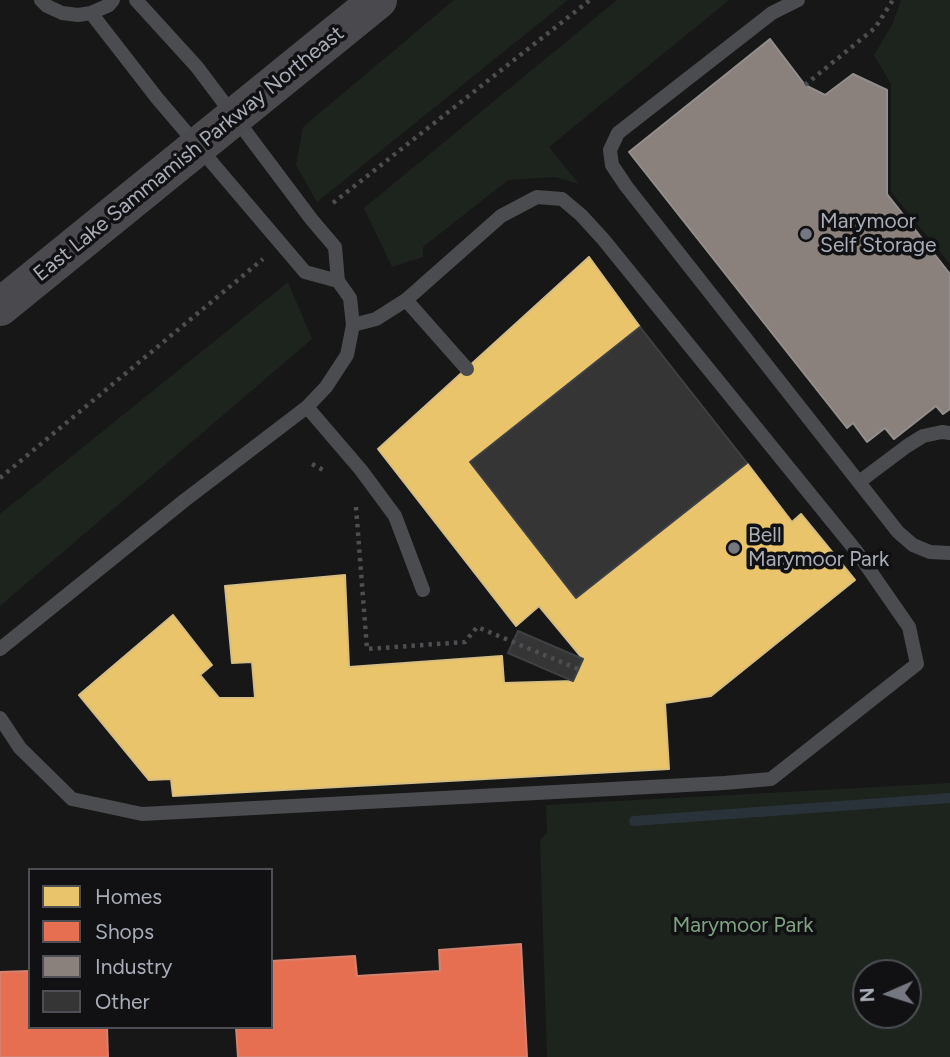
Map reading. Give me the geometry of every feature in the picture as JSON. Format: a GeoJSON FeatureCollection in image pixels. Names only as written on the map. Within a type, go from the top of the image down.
{"type":"FeatureCollection","features":[{"type":"Feature","properties":{"kind":"main road","name":"East Lake Sammamish Parkway Northeast"},"geometry":{"type":"LineString","coordinates":[[0,307],[378,0]]}},
{"type":"Feature","properties":{"kind":"lane"},"geometry":{"type":"LineString","coordinates":[[41,0],[62,13],[78,15],[91,13],[109,5],[113,0]]}},
{"type":"Feature","properties":{"kind":"lane"},"geometry":{"type":"LineString","coordinates":[[0,649],[185,500],[307,407],[326,387],[347,355],[353,325],[350,298],[338,281],[335,247],[197,67],[136,0]]}},
{"type":"Feature","properties":{"kind":"lane"},"geometry":{"type":"LineString","coordinates":[[798,0],[772,13],[618,133],[610,150],[612,165],[898,533],[913,545],[930,552],[950,554]]}},
{"type":"Feature","properties":{"kind":"lane"},"geometry":{"type":"LineString","coordinates":[[91,13],[198,147],[305,272],[338,281]]}},
{"type":"Feature","properties":{"kind":"lane"},"geometry":{"type":"LineString","coordinates":[[0,718],[20,748],[72,799],[142,814],[724,783],[771,779],[917,664],[909,627],[857,552],[603,239],[562,199],[537,197],[500,216],[406,300],[376,319],[353,325]]}},
{"type":"Feature","properties":{"kind":"lane"},"geometry":{"type":"LineString","coordinates":[[406,300],[467,369]]}},
{"type":"Feature","properties":{"kind":"lane"},"geometry":{"type":"LineString","coordinates":[[307,407],[385,500],[395,516],[423,590]]}},
{"type":"Feature","properties":{"kind":"lane"},"geometry":{"type":"LineString","coordinates":[[859,482],[923,436],[950,433]]}},
{"type":"Feature","properties":{"kind":"path"},"geometry":{"type":"LineString","coordinates":[[325,210],[590,0]]}},
{"type":"Feature","properties":{"kind":"path"},"geometry":{"type":"LineString","coordinates":[[806,85],[875,29],[893,0]]}},
{"type":"Feature","properties":{"kind":"path"},"geometry":{"type":"LineString","coordinates":[[0,478],[269,254]]}},
{"type":"Feature","properties":{"kind":"green space"},"geometry":{"type":"Polygon","coordinates":[[[454,0],[568,0],[317,202],[296,165],[303,127],[454,0]]]}},
{"type":"Feature","properties":{"kind":"green space"},"geometry":{"type":"Polygon","coordinates":[[[617,0],[729,0],[549,147],[579,184],[555,177],[508,180],[423,247],[423,257],[392,267],[364,208],[617,0]]]}},
{"type":"Feature","properties":{"kind":"green space"},"geometry":{"type":"Polygon","coordinates":[[[901,0],[950,0],[950,264],[891,192],[891,84],[874,55],[893,23],[901,0]]]}},
{"type":"Feature","properties":{"kind":"green space"},"geometry":{"type":"Polygon","coordinates":[[[288,282],[312,339],[0,606],[0,514],[288,282]]]}},
{"type":"Feature","properties":{"kind":"green space","name":"Marymoor Park"},"geometry":{"type":"Polygon","coordinates":[[[950,783],[950,1057],[547,1057],[540,840],[547,833],[546,805],[950,783]]]}},
{"type":"Feature","properties":{"kind":"building: Homes","name":"Bell Marymoor Park"},"geometry":{"type":"Polygon","coordinates":[[[589,257],[640,327],[470,462],[576,598],[747,463],[792,522],[801,514],[855,580],[711,696],[665,703],[669,769],[173,796],[171,779],[149,780],[79,695],[173,615],[212,665],[200,675],[219,698],[255,698],[252,662],[232,663],[225,586],[345,575],[349,667],[502,656],[504,683],[573,681],[583,659],[539,606],[516,626],[378,449],[589,257]]]}},
{"type":"Feature","properties":{"kind":"building: Shops"},"geometry":{"type":"Polygon","coordinates":[[[521,944],[527,1057],[238,1057],[236,1029],[273,1029],[273,961],[355,956],[357,976],[440,971],[439,950],[521,944]]]}},
{"type":"Feature","properties":{"kind":"building: Shops"},"geometry":{"type":"Polygon","coordinates":[[[28,971],[28,1029],[107,1029],[108,1057],[0,1057],[0,972],[28,971]]]}},
{"type":"Feature","properties":{"kind":"building: Industry","name":"Marymoor Self Storage"},"geometry":{"type":"Polygon","coordinates":[[[770,39],[805,85],[825,95],[853,74],[887,90],[887,194],[950,274],[950,409],[943,414],[936,406],[894,439],[885,428],[867,442],[853,423],[847,428],[629,152],[770,39]]]}},
{"type":"Feature","properties":{"kind":"building: Other"},"geometry":{"type":"Polygon","coordinates":[[[640,327],[747,463],[576,598],[470,462],[640,327]]]}},
{"type":"Feature","properties":{"kind":"building: Other"},"geometry":{"type":"Polygon","coordinates":[[[518,631],[583,659],[573,681],[508,653],[518,631]]]}},
{"type":"Feature","properties":{"kind":"waterway"},"geometry":{"type":"LineString","coordinates":[[634,821],[950,798]]}},
{"type":"Feature","properties":{"kind":"place","name":"Marymoor Self Storage"},"geometry":{"type":"Point","coordinates":[806,234]}},
{"type":"Feature","properties":{"kind":"place","name":"Bell Marymoor Park"},"geometry":{"type":"Point","coordinates":[734,548]}}]}
